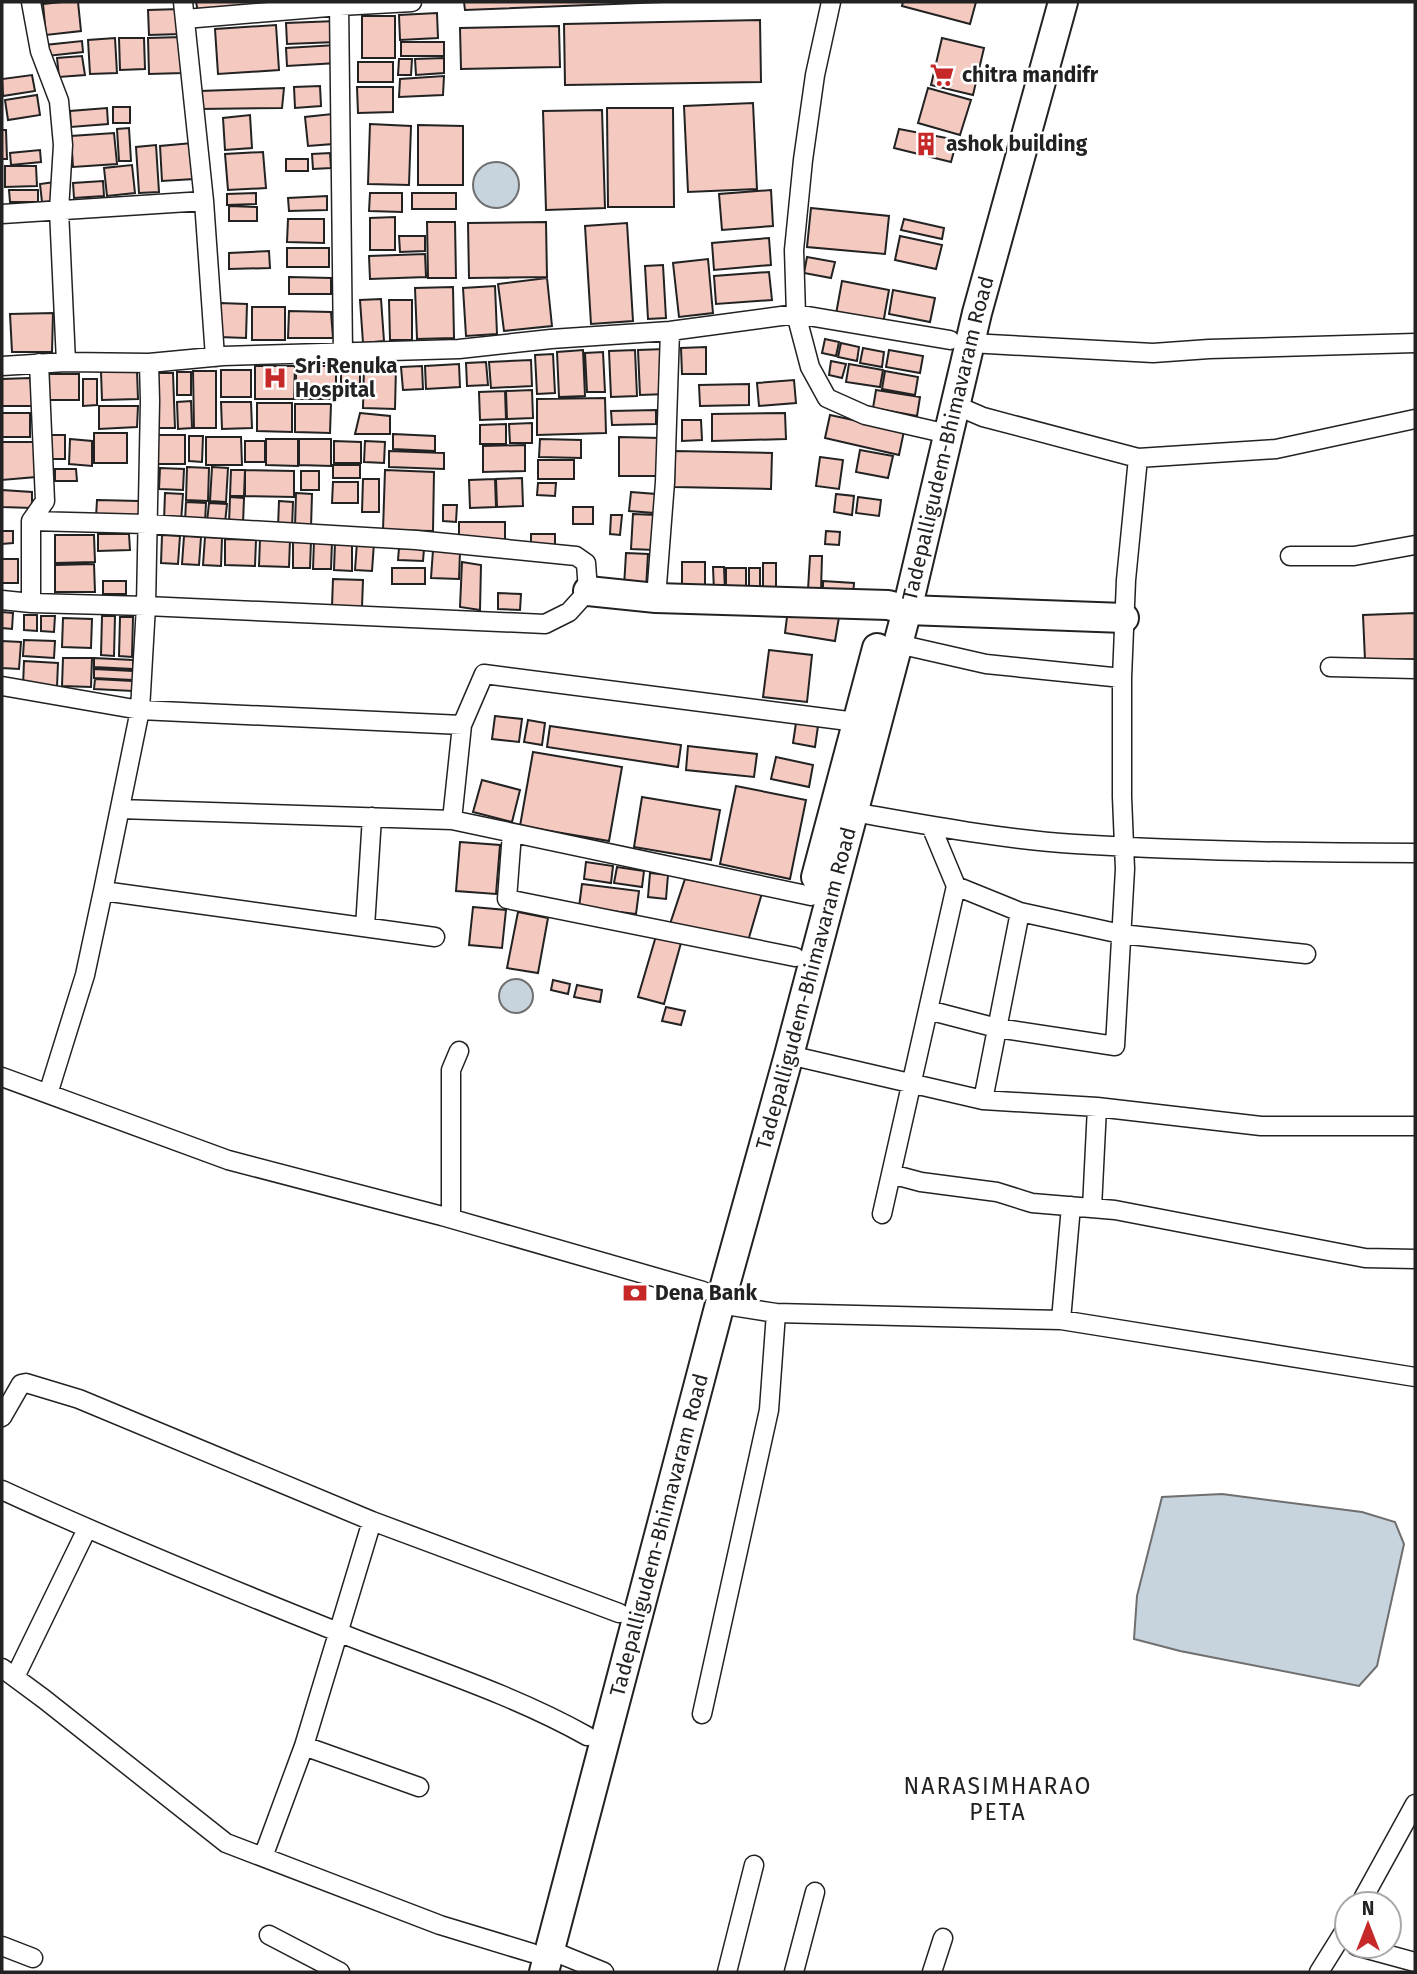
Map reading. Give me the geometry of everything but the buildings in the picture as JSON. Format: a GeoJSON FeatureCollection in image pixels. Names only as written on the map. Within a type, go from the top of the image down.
{"type":"FeatureCollection","features":[{"type":"Feature","properties":{"kind":"main road"},"geometry":{"type":"LineString","coordinates":[[938,432],[1043,2]]}},
{"type":"Feature","properties":{"kind":"main road","name":"Tadepalligudem-Bhimavaram Road"},"geometry":{"type":"LineString","coordinates":[[538,1962],[711,1297],[789,1055],[853,812],[880,674],[898,644],[897,608],[938,432],[955,405],[960,341],[1063,2]]}},
{"type":"Feature","properties":{"kind":"main road"},"geometry":{"type":"LineString","coordinates":[[588,591],[656,598],[1124,618]]}},
{"type":"Feature","properties":{"kind":"main road"},"geometry":{"type":"LineString","coordinates":[[538,1962],[587,1736],[619,1614],[711,1297],[856,722],[880,674],[897,608]]}},
{"type":"Feature","properties":{"kind":"street"},"geometry":{"type":"LineString","coordinates":[[31,2],[40,51],[59,101],[63,145],[59,210],[66,362]]}},
{"type":"Feature","properties":{"kind":"street"},"geometry":{"type":"LineString","coordinates":[[215,357],[204,201],[184,11],[412,2]]}},
{"type":"Feature","properties":{"kind":"street"},"geometry":{"type":"LineString","coordinates":[[831,2],[815,75],[803,160],[794,250],[796,314],[810,367],[827,398],[865,415],[938,432]]}},
{"type":"Feature","properties":{"kind":"street"},"geometry":{"type":"LineString","coordinates":[[339,4],[343,354]]}},
{"type":"Feature","properties":{"kind":"street"},"geometry":{"type":"LineString","coordinates":[[2,214],[204,201]]}},
{"type":"Feature","properties":{"kind":"street"},"geometry":{"type":"LineString","coordinates":[[2,366],[66,362],[149,363],[215,357],[458,349],[670,331],[796,314],[960,341],[1153,353],[1415,343]]}},
{"type":"Feature","properties":{"kind":"street"},"geometry":{"type":"LineString","coordinates":[[656,598],[665,482],[670,331]]}},
{"type":"Feature","properties":{"kind":"street"},"geometry":{"type":"LineString","coordinates":[[31,603],[32,521],[45,500],[39,363]]}},
{"type":"Feature","properties":{"kind":"street"},"geometry":{"type":"LineString","coordinates":[[48,1094],[85,975],[140,710],[146,606],[149,363]]}},
{"type":"Feature","properties":{"kind":"street"},"geometry":{"type":"LineString","coordinates":[[955,405],[983,417],[1138,458],[1276,449],[1415,419]]}},
{"type":"Feature","properties":{"kind":"street"},"geometry":{"type":"LineString","coordinates":[[928,1010],[997,1027],[1115,1046],[1125,869],[1122,678],[1124,618],[1138,458]]}},
{"type":"Feature","properties":{"kind":"street"},"geometry":{"type":"LineString","coordinates":[[2,600],[545,624],[569,612],[588,591],[586,564],[576,556],[416,540],[147,524],[32,521]]}},
{"type":"Feature","properties":{"kind":"street"},"geometry":{"type":"LineString","coordinates":[[1290,556],[1354,556],[1415,545]]}},
{"type":"Feature","properties":{"kind":"street"},"geometry":{"type":"LineString","coordinates":[[898,644],[986,664],[1122,678]]}},
{"type":"Feature","properties":{"kind":"street"},"geometry":{"type":"LineString","coordinates":[[1330,667],[1415,669]]}},
{"type":"Feature","properties":{"kind":"street"},"geometry":{"type":"LineString","coordinates":[[452,820],[462,725],[484,674],[856,722]]}},
{"type":"Feature","properties":{"kind":"street"},"geometry":{"type":"LineString","coordinates":[[2,686],[140,710],[462,725]]}},
{"type":"Feature","properties":{"kind":"street"},"geometry":{"type":"LineString","coordinates":[[120,809],[452,820],[811,896]]}},
{"type":"Feature","properties":{"kind":"street"},"geometry":{"type":"LineString","coordinates":[[853,812],[931,826],[1073,844],[1287,852],[1415,852]]}},
{"type":"Feature","properties":{"kind":"street"},"geometry":{"type":"LineString","coordinates":[[365,927],[372,817]]}},
{"type":"Feature","properties":{"kind":"street"},"geometry":{"type":"LineString","coordinates":[[882,1214],[956,886],[931,826]]}},
{"type":"Feature","properties":{"kind":"street"},"geometry":{"type":"LineString","coordinates":[[512,833],[507,899],[795,957]]}},
{"type":"Feature","properties":{"kind":"street"},"geometry":{"type":"LineString","coordinates":[[956,886],[1020,912],[1121,934],[1306,954]]}},
{"type":"Feature","properties":{"kind":"street"},"geometry":{"type":"LineString","coordinates":[[103,891],[435,937]]}},
{"type":"Feature","properties":{"kind":"street"},"geometry":{"type":"LineString","coordinates":[[983,1100],[1020,912]]}},
{"type":"Feature","properties":{"kind":"street"},"geometry":{"type":"LineString","coordinates":[[442,1216],[451,1213],[451,1070],[459,1051]]}},
{"type":"Feature","properties":{"kind":"street"},"geometry":{"type":"LineString","coordinates":[[789,1055],[983,1100],[1097,1107],[1261,1126],[1415,1126]]}},
{"type":"Feature","properties":{"kind":"street"},"geometry":{"type":"LineString","coordinates":[[2,1077],[228,1160],[442,1216],[711,1297],[776,1313],[1061,1321],[1415,1377]]}},
{"type":"Feature","properties":{"kind":"street"},"geometry":{"type":"LineString","coordinates":[[1092,1208],[1097,1107]]}},
{"type":"Feature","properties":{"kind":"street"},"geometry":{"type":"LineString","coordinates":[[891,1174],[921,1182],[997,1192],[1032,1202],[1115,1210],[1365,1258],[1415,1259]]}},
{"type":"Feature","properties":{"kind":"street"},"geometry":{"type":"LineString","coordinates":[[1061,1321],[1071,1206]]}},
{"type":"Feature","properties":{"kind":"street"},"geometry":{"type":"LineString","coordinates":[[702,1714],[769,1410],[776,1313]]}},
{"type":"Feature","properties":{"kind":"street"},"geometry":{"type":"LineString","coordinates":[[2,1417],[21,1384],[26,1383],[79,1399],[372,1521],[619,1614]]}},
{"type":"Feature","properties":{"kind":"street"},"geometry":{"type":"LineString","coordinates":[[2,1490],[87,1529],[338,1632],[548,1714],[587,1736]]}},
{"type":"Feature","properties":{"kind":"street"},"geometry":{"type":"LineString","coordinates":[[264,1857],[304,1746],[372,1521]]}},
{"type":"Feature","properties":{"kind":"street"},"geometry":{"type":"LineString","coordinates":[[87,1529],[8,1673],[226,1843],[538,1962],[604,1972]]}},
{"type":"Feature","properties":{"kind":"street"},"geometry":{"type":"LineString","coordinates":[[304,1746],[419,1787]]}},
{"type":"Feature","properties":{"kind":"street"},"geometry":{"type":"LineString","coordinates":[[1368,1890],[1415,1804]]}},
{"type":"Feature","properties":{"kind":"street"},"geometry":{"type":"LineString","coordinates":[[727,1972],[754,1865]]}},
{"type":"Feature","properties":{"kind":"street"},"geometry":{"type":"LineString","coordinates":[[794,1972],[815,1892]]}},
{"type":"Feature","properties":{"kind":"street"},"geometry":{"type":"LineString","coordinates":[[268,1935],[340,1972]]}},
{"type":"Feature","properties":{"kind":"street"},"geometry":{"type":"LineString","coordinates":[[932,1972],[943,1938]]}},
{"type":"Feature","properties":{"kind":"street"},"geometry":{"type":"LineString","coordinates":[[2,1946],[33,1958]]}},
{"type":"Feature","properties":{"kind":"street"},"geometry":{"type":"LineString","coordinates":[[1319,1972],[1333,1952]]}},
{"type":"Feature","properties":{"kind":"shaded area"},"geometry":{"type":"Polygon","coordinates":[[[496,162],[513,168],[519,185],[513,202],[496,208],[479,202],[473,185],[479,168],[496,162]]]}},
{"type":"Feature","properties":{"kind":"shaded area"},"geometry":{"type":"Polygon","coordinates":[[[516,979],[528,984],[533,996],[528,1008],[516,1013],[504,1008],[499,996],[504,984],[516,979]]]}},
{"type":"Feature","properties":{"kind":"shaded area"},"geometry":{"type":"Polygon","coordinates":[[[1222,1494],[1362,1512],[1395,1522],[1404,1544],[1377,1666],[1359,1686],[1180,1651],[1134,1639],[1137,1596],[1162,1497],[1222,1494]]]}},
{"type":"Feature","properties":{"kind":"place","name":"chitra mandifr"},"geometry":{"type":"Point","coordinates":[942,75]}},
{"type":"Feature","properties":{"kind":"place","name":"ashok building"},"geometry":{"type":"Point","coordinates":[926,144]}},
{"type":"Feature","properties":{"kind":"place","name":"Sri Renuka Hospital"},"geometry":{"type":"Point","coordinates":[275,378]}},
{"type":"Feature","properties":{"kind":"place","name":"Dena Bank"},"geometry":{"type":"Point","coordinates":[635,1293]}},
{"type":"Feature","properties":{"kind":"district","name":"NARASIMHARAO PETA"},"geometry":{"type":"Point","coordinates":[998,1799]}}]}
